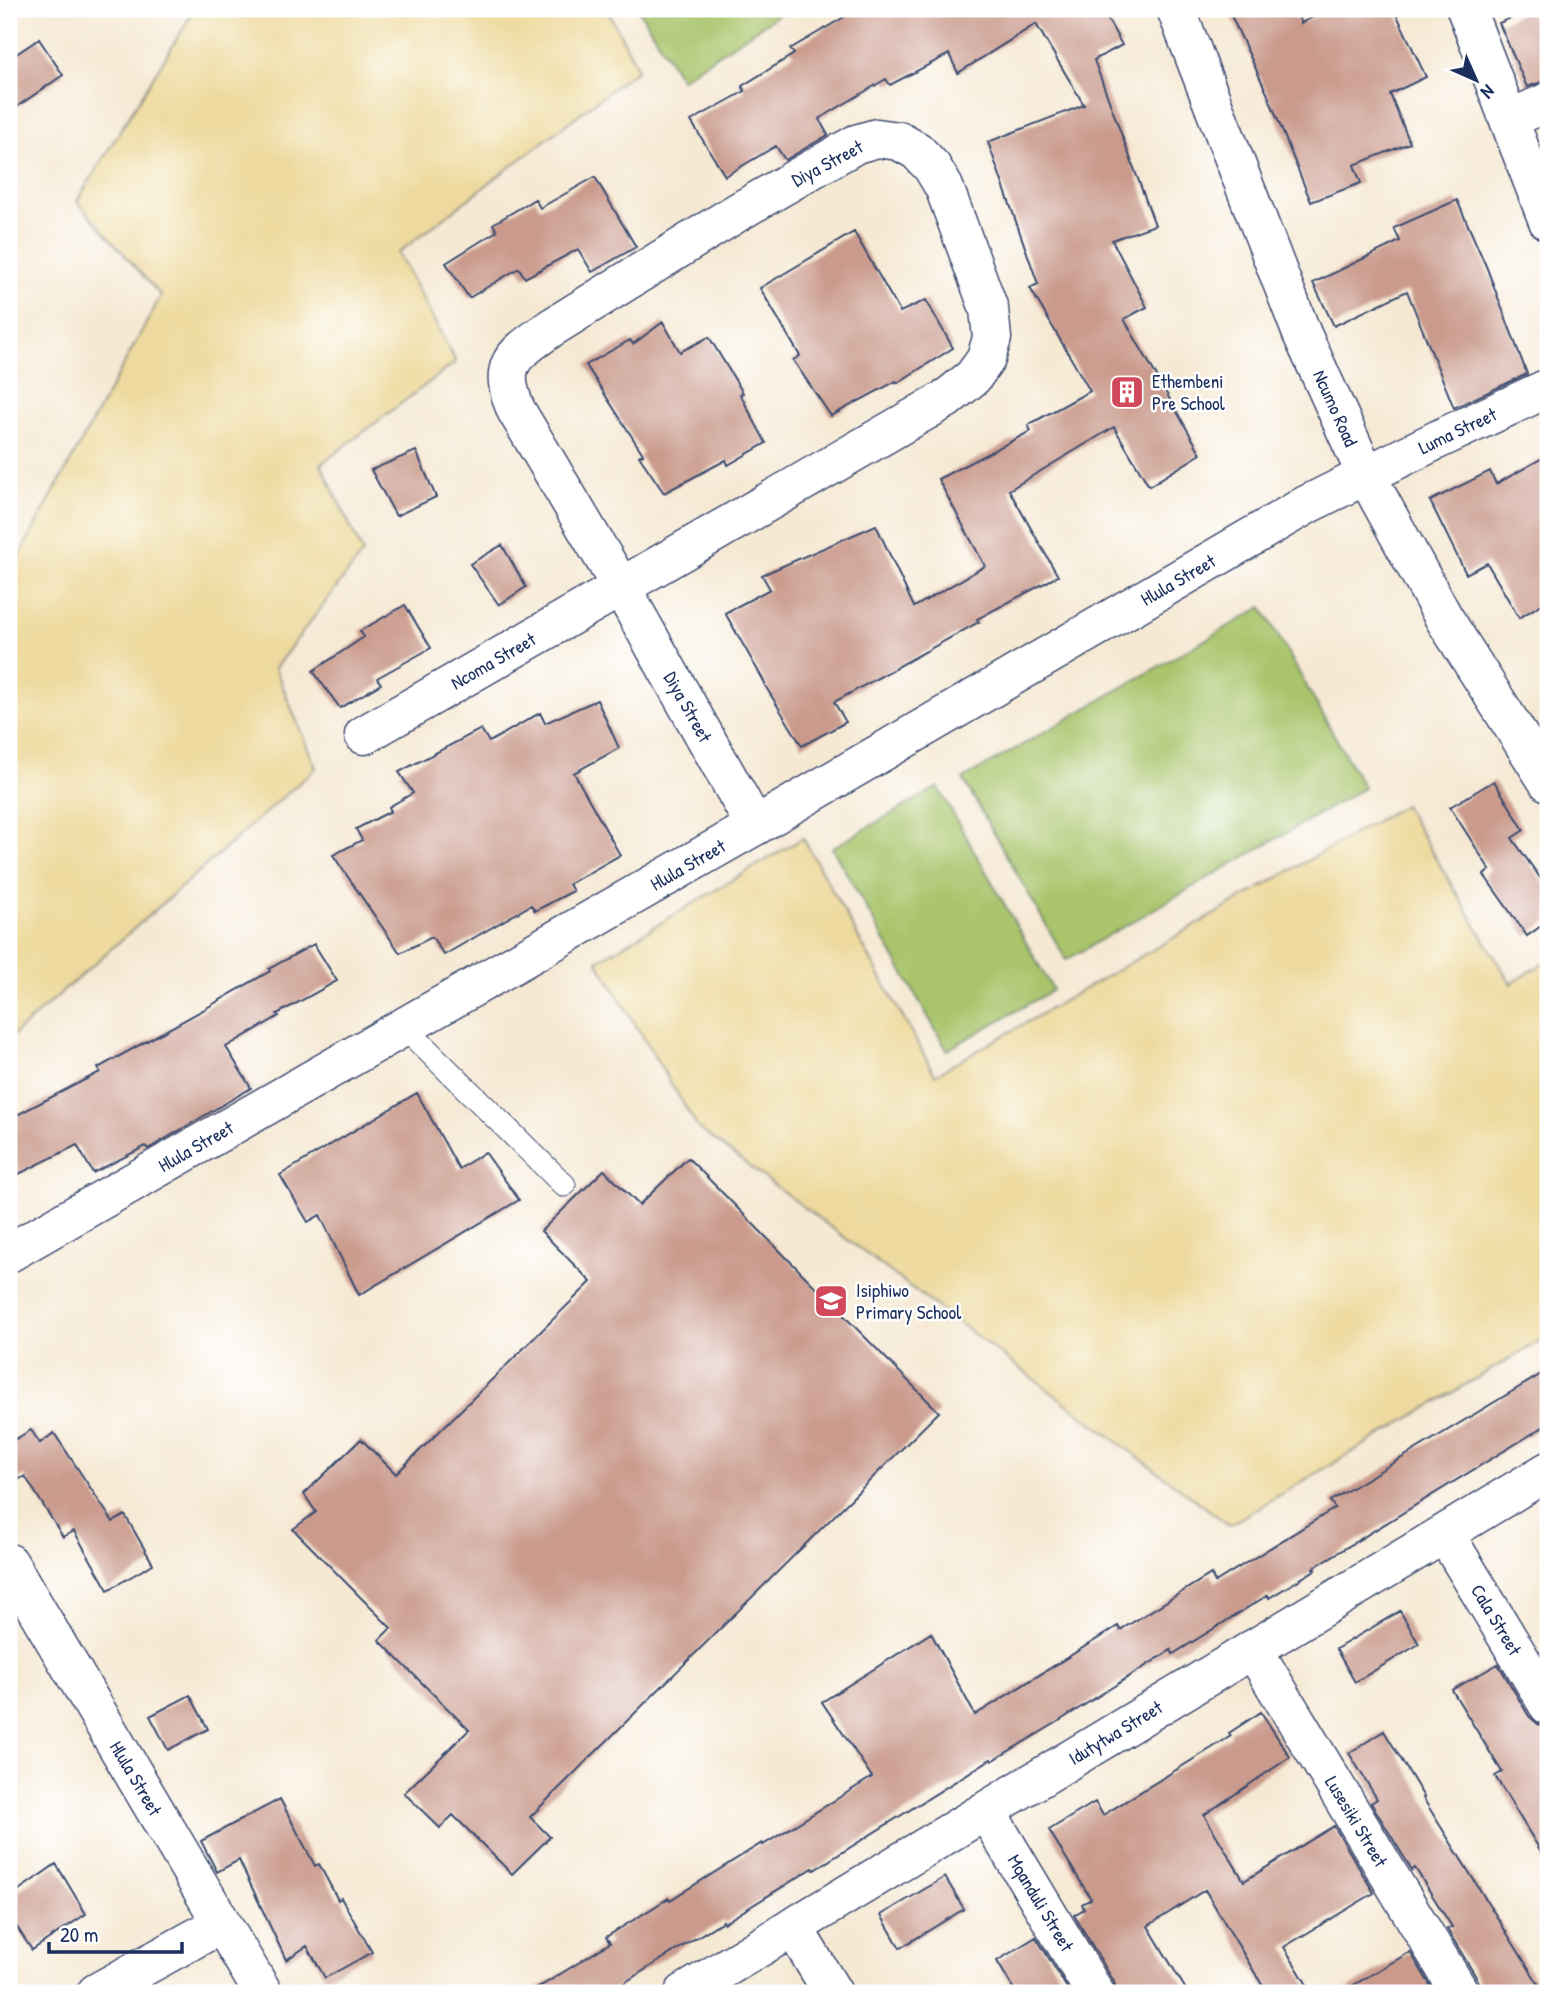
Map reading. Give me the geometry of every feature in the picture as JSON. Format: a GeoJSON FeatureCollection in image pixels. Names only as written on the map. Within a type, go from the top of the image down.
{"type":"FeatureCollection","features":[{"type":"Feature","properties":{"kind":"street","name":"Ncumo Road"},"geometry":{"type":"LineString","coordinates":[[1176,9],[1302,334],[1366,475],[1444,618],[1548,782]]}},
{"type":"Feature","properties":{"kind":"street"},"geometry":{"type":"LineString","coordinates":[[1466,9],[1548,221]]}},
{"type":"Feature","properties":{"kind":"street"},"geometry":{"type":"LineString","coordinates":[[1509,119],[1548,102]]}},
{"type":"Feature","properties":{"kind":"street","name":"Diya Street"},"geometry":{"type":"LineString","coordinates":[[621,587],[946,399],[973,377],[986,359],[992,338],[989,309],[944,187],[932,167],[917,151],[899,142],[877,138],[856,144],[738,212],[551,328],[510,362],[508,391],[516,410],[621,587],[755,827]]}},
{"type":"Feature","properties":{"kind":"street","name":"Luma Street"},"geometry":{"type":"LineString","coordinates":[[1366,475],[1548,388]]}},
{"type":"Feature","properties":{"kind":"street","name":"Hlula Street"},"geometry":{"type":"LineString","coordinates":[[9,1253],[755,827],[1308,505],[1366,475]]}},
{"type":"Feature","properties":{"kind":"street","name":"Ncoma Street"},"geometry":{"type":"LineString","coordinates":[[363,735],[621,587]]}},
{"type":"Feature","properties":{"kind":"street","name":"Idutytwa Street"},"geometry":{"type":"LineString","coordinates":[[684,1993],[1548,1471]]}},
{"type":"Feature","properties":{"kind":"street","name":"Cala Street"},"geometry":{"type":"LineString","coordinates":[[1445,1534],[1548,1705]]}},
{"type":"Feature","properties":{"kind":"street","name":"Hlula Street"},"geometry":{"type":"LineString","coordinates":[[9,1563],[263,1993]]}},
{"type":"Feature","properties":{"kind":"street","name":"Lusesiki Street"},"geometry":{"type":"LineString","coordinates":[[1253,1649],[1460,1993]]}},
{"type":"Feature","properties":{"kind":"street","name":"Mqanduli Street"},"geometry":{"type":"LineString","coordinates":[[986,1811],[1095,1993]]}},
{"type":"Feature","properties":{"kind":"street"},"geometry":{"type":"LineString","coordinates":[[96,1993],[221,1924]]}},
{"type":"Feature","properties":{"kind":"street"},"geometry":{"type":"LineString","coordinates":[[793,1927],[833,1993]]}},
{"type":"Feature","properties":{"kind":"lane"},"geometry":{"type":"LineString","coordinates":[[402,1027],[564,1185]]}},
{"type":"Feature","properties":{"kind":"green space"},"geometry":{"type":"Polygon","coordinates":[[[638,9],[787,9],[681,79],[638,9]]]}},
{"type":"Feature","properties":{"kind":"green space"},"geometry":{"type":"Polygon","coordinates":[[[1262,607],[1364,788],[1066,960],[963,779],[1262,607]]]}},
{"type":"Feature","properties":{"kind":"green space"},"geometry":{"type":"Polygon","coordinates":[[[938,787],[1053,990],[947,1050],[832,848],[938,787]]]}},
{"type":"Feature","properties":{"kind":"sand"},"geometry":{"type":"Polygon","coordinates":[[[195,9],[607,9],[638,69],[398,253],[456,362],[321,464],[363,553],[275,668],[316,768],[9,1039],[9,574],[161,296],[77,201],[195,9]]]}},
{"type":"Feature","properties":{"kind":"sand"},"geometry":{"type":"Polygon","coordinates":[[[1404,805],[1511,984],[1548,960],[1548,1336],[1229,1525],[698,1128],[597,961],[803,838],[935,1075],[1404,805]]]}},
{"type":"Feature","properties":{"kind":"building"},"geometry":{"type":"Polygon","coordinates":[[[858,9],[1102,9],[1122,45],[1094,60],[1155,225],[1112,240],[1147,307],[1124,319],[1201,454],[1149,486],[1114,427],[1009,490],[1058,576],[977,619],[979,622],[834,702],[846,722],[802,746],[725,613],[770,589],[762,575],[876,525],[914,607],[985,566],[938,479],[1031,431],[1028,425],[1090,391],[1030,288],[1038,284],[988,142],[1084,105],[1036,24],[958,73],[949,54],[890,85],[886,79],[819,119],[828,135],[785,160],[776,146],[725,176],[691,121],[745,91],[742,86],[794,54],[790,49],[858,9]]]}},
{"type":"Feature","properties":{"kind":"building"},"geometry":{"type":"Polygon","coordinates":[[[1228,9],[1296,9],[1301,23],[1330,9],[1394,9],[1426,77],[1390,94],[1410,143],[1354,165],[1361,183],[1311,202],[1267,93],[1228,9]]]}},
{"type":"Feature","properties":{"kind":"building"},"geometry":{"type":"Polygon","coordinates":[[[1531,9],[1548,9],[1548,80],[1527,87],[1499,23],[1531,9]]]}},
{"type":"Feature","properties":{"kind":"building"},"geometry":{"type":"Polygon","coordinates":[[[39,39],[63,75],[9,112],[9,59],[39,39]]]}},
{"type":"Feature","properties":{"kind":"building"},"geometry":{"type":"Polygon","coordinates":[[[595,177],[636,247],[592,272],[578,249],[525,278],[519,268],[469,298],[446,263],[497,231],[493,224],[535,199],[540,208],[595,177]]]}},
{"type":"Feature","properties":{"kind":"building"},"geometry":{"type":"Polygon","coordinates":[[[1457,200],[1486,266],[1527,374],[1454,408],[1407,291],[1334,326],[1313,283],[1400,241],[1394,228],[1457,200]]]}},
{"type":"Feature","properties":{"kind":"building"},"geometry":{"type":"Polygon","coordinates":[[[854,232],[900,312],[926,300],[953,348],[897,383],[896,381],[831,416],[793,360],[800,356],[760,288],[854,232]]]}},
{"type":"Feature","properties":{"kind":"building"},"geometry":{"type":"Polygon","coordinates":[[[663,322],[680,352],[709,337],[743,393],[740,394],[766,443],[728,465],[726,460],[664,493],[639,456],[643,454],[586,365],[630,340],[633,344],[663,322]]]}},
{"type":"Feature","properties":{"kind":"building"},"geometry":{"type":"Polygon","coordinates":[[[416,451],[436,497],[396,516],[371,470],[416,451]]]}},
{"type":"Feature","properties":{"kind":"building"},"geometry":{"type":"Polygon","coordinates":[[[1548,455],[1548,600],[1519,618],[1487,563],[1466,574],[1430,501],[1490,471],[1496,484],[1548,455]]]}},
{"type":"Feature","properties":{"kind":"building"},"geometry":{"type":"Polygon","coordinates":[[[502,545],[526,587],[499,605],[470,564],[502,545]]]}},
{"type":"Feature","properties":{"kind":"building"},"geometry":{"type":"Polygon","coordinates":[[[405,605],[431,648],[377,678],[381,684],[340,708],[313,671],[364,637],[360,631],[405,605]]]}},
{"type":"Feature","properties":{"kind":"building"},"geometry":{"type":"Polygon","coordinates":[[[597,700],[619,748],[574,773],[620,855],[569,884],[573,891],[535,911],[531,905],[444,955],[432,937],[400,953],[333,855],[362,840],[356,829],[391,811],[389,807],[413,793],[399,772],[481,729],[489,742],[540,713],[545,723],[597,700]]]}},
{"type":"Feature","properties":{"kind":"building"},"geometry":{"type":"Polygon","coordinates":[[[1494,781],[1524,830],[1512,838],[1548,889],[1548,921],[1527,936],[1484,875],[1490,870],[1450,807],[1494,781]]]}},
{"type":"Feature","properties":{"kind":"building"},"geometry":{"type":"Polygon","coordinates":[[[314,944],[337,981],[277,1014],[279,1016],[226,1047],[251,1088],[148,1149],[146,1146],[93,1173],[77,1145],[19,1174],[9,1157],[9,1119],[100,1072],[98,1068],[314,944]]]}},
{"type":"Feature","properties":{"kind":"building"},"geometry":{"type":"Polygon","coordinates":[[[417,1093],[459,1169],[485,1152],[519,1200],[359,1295],[320,1215],[308,1222],[280,1175],[417,1093]]]}},
{"type":"Feature","properties":{"kind":"building"},"geometry":{"type":"Polygon","coordinates":[[[688,1158],[939,1412],[530,1817],[550,1837],[512,1874],[453,1815],[440,1828],[404,1793],[469,1730],[379,1640],[391,1628],[293,1529],[316,1512],[304,1494],[361,1439],[396,1474],[591,1282],[541,1231],[604,1170],[639,1205],[688,1158]]]}},
{"type":"Feature","properties":{"kind":"building"},"geometry":{"type":"Polygon","coordinates":[[[1548,1370],[1548,1424],[1313,1568],[1315,1570],[1269,1598],[1268,1595],[1173,1654],[1171,1650],[1056,1723],[992,1761],[991,1759],[814,1870],[813,1868],[724,1923],[723,1921],[608,1993],[530,1993],[610,1943],[606,1937],[872,1777],[822,1702],[931,1633],[975,1715],[1118,1626],[1120,1630],[1211,1574],[1215,1582],[1335,1508],[1330,1501],[1548,1370]]]}},
{"type":"Feature","properties":{"kind":"building"},"geometry":{"type":"Polygon","coordinates":[[[31,1430],[40,1443],[54,1433],[113,1522],[125,1515],[153,1564],[108,1590],[74,1531],[63,1537],[25,1476],[9,1485],[9,1443],[31,1430]]]}},
{"type":"Feature","properties":{"kind":"building"},"geometry":{"type":"Polygon","coordinates":[[[1400,1611],[1419,1644],[1355,1682],[1336,1649],[1400,1611]]]}},
{"type":"Feature","properties":{"kind":"building"},"geometry":{"type":"Polygon","coordinates":[[[1498,1664],[1529,1716],[1538,1724],[1548,1727],[1548,1863],[1495,1776],[1502,1772],[1452,1690],[1498,1664]]]}},
{"type":"Feature","properties":{"kind":"building"},"geometry":{"type":"Polygon","coordinates":[[[190,1695],[208,1729],[168,1750],[150,1716],[190,1695]]]}},
{"type":"Feature","properties":{"kind":"building"},"geometry":{"type":"Polygon","coordinates":[[[1261,1712],[1290,1757],[1204,1815],[1244,1881],[1334,1826],[1374,1893],[1284,1947],[1312,1993],[1267,1993],[1205,1890],[1148,1926],[1188,1993],[1117,1993],[1114,1982],[1074,1915],[1084,1909],[1082,1904],[1091,1899],[1049,1830],[1095,1802],[1103,1815],[1231,1736],[1229,1733],[1261,1712]]]}},
{"type":"Feature","properties":{"kind":"building"},"geometry":{"type":"Polygon","coordinates":[[[1384,1731],[1544,1993],[1482,1993],[1479,1982],[1447,1929],[1452,1927],[1415,1868],[1412,1870],[1371,1803],[1377,1799],[1349,1753],[1384,1731]]]}},
{"type":"Feature","properties":{"kind":"building"},"geometry":{"type":"Polygon","coordinates":[[[280,1799],[315,1866],[319,1864],[338,1900],[341,1898],[372,1952],[325,1978],[307,1946],[286,1960],[239,1860],[217,1872],[201,1841],[280,1799]]]}},
{"type":"Feature","properties":{"kind":"building"},"geometry":{"type":"Polygon","coordinates":[[[56,1864],[86,1914],[32,1950],[9,1915],[9,1897],[56,1864]]]}},
{"type":"Feature","properties":{"kind":"building"},"geometry":{"type":"Polygon","coordinates":[[[945,1877],[964,1909],[900,1948],[881,1915],[945,1877]]]}},
{"type":"Feature","properties":{"kind":"building"},"geometry":{"type":"Polygon","coordinates":[[[1036,1937],[1070,1993],[1016,1993],[997,1961],[1036,1937]]]}},
{"type":"Feature","properties":{"kind":"building"},"geometry":{"type":"Polygon","coordinates":[[[1410,1952],[1435,1993],[1340,1993],[1410,1952]]]}},
{"type":"Feature","properties":{"kind":"place","name":"Ethembeni Pre School"},"geometry":{"type":"Point","coordinates":[1127,392]}},
{"type":"Feature","properties":{"kind":"place","name":"Isiphiwo Primary School"},"geometry":{"type":"Point","coordinates":[831,1301]}}]}
